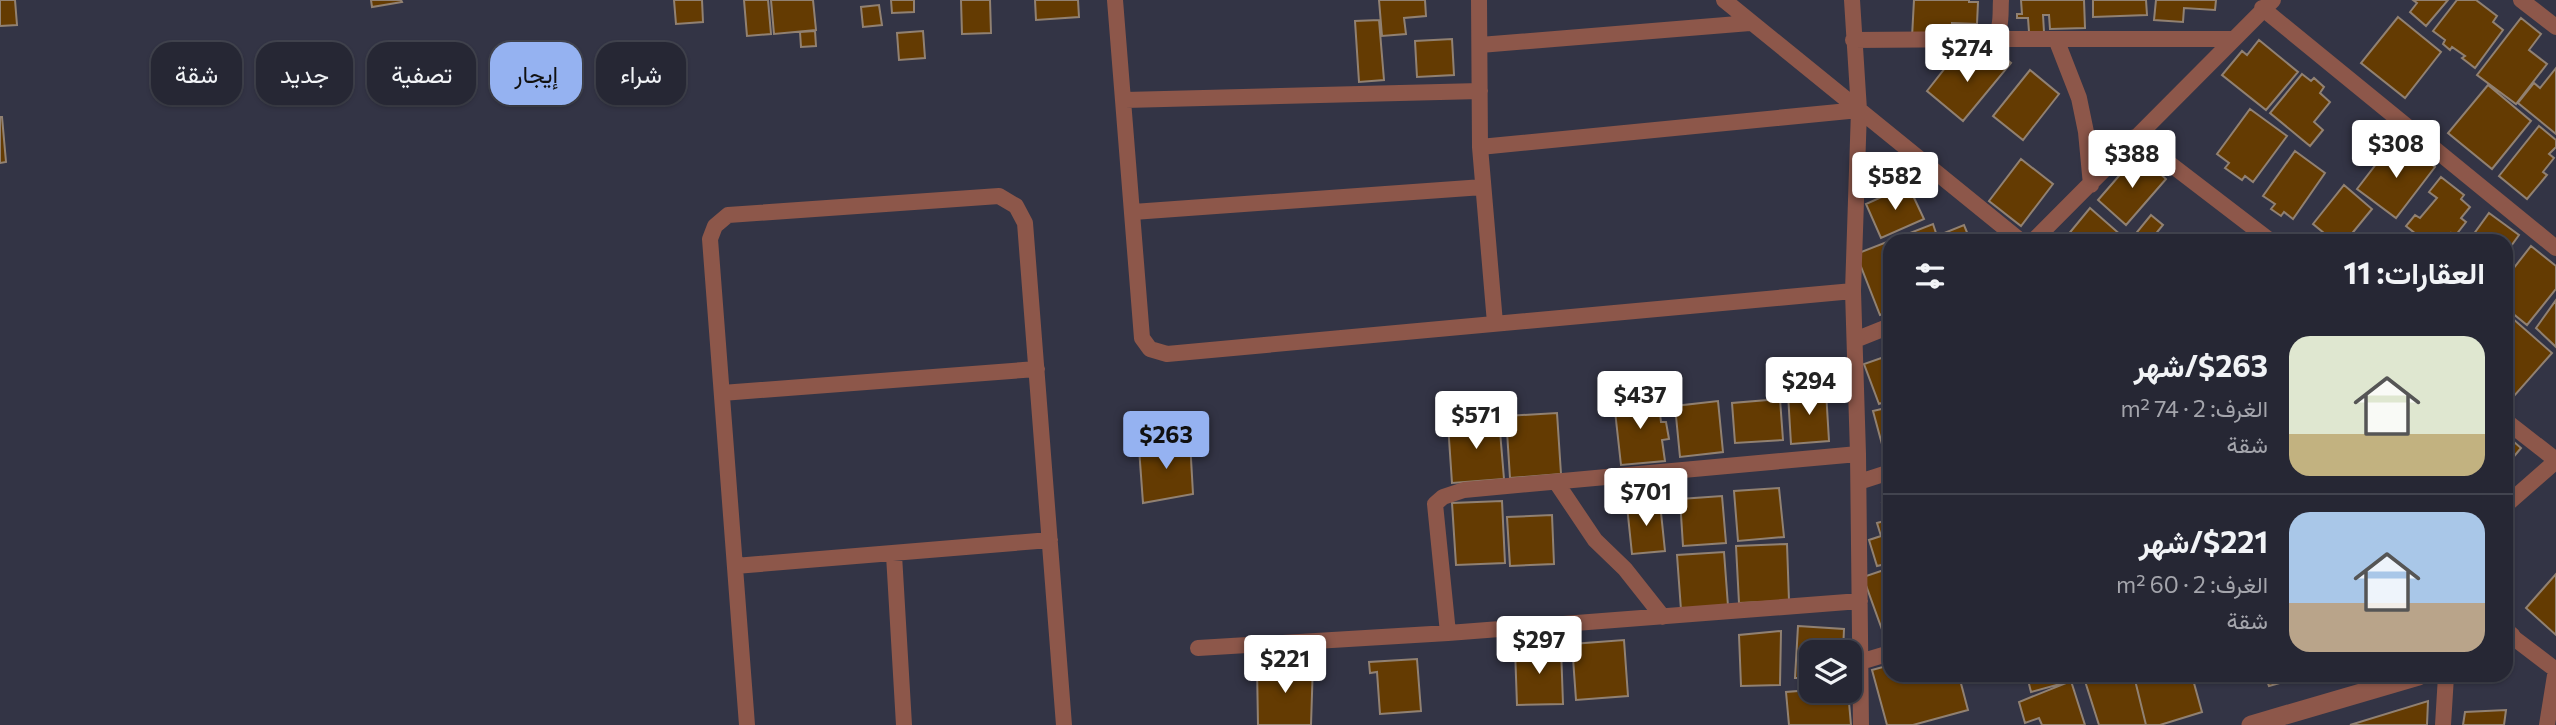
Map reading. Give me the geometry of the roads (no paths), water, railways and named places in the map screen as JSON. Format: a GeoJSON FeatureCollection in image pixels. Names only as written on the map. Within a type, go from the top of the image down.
{"type":"FeatureCollection","features":[{"type":"Feature","properties":{"kind":"street"},"geometry":{"type":"LineString","coordinates":[[1115,0],[1142,338],[1150,349],[1167,354],[1853,291]]}},
{"type":"Feature","properties":{"kind":"street"},"geometry":{"type":"LineString","coordinates":[[1479,0],[1480,147],[1495,323]]}},
{"type":"Feature","properties":{"kind":"street"},"geometry":{"type":"LineString","coordinates":[[1724,0],[2012,234]]}},
{"type":"Feature","properties":{"kind":"street"},"geometry":{"type":"LineString","coordinates":[[1852,0],[1859,110],[1853,291],[1860,640]]}},
{"type":"Feature","properties":{"kind":"street"},"geometry":{"type":"LineString","coordinates":[[1991,39],[1997,35],[2000,26],[2001,0]]}},
{"type":"Feature","properties":{"kind":"street"},"geometry":{"type":"LineString","coordinates":[[2521,0],[2556,27]]}},
{"type":"Feature","properties":{"kind":"street"},"geometry":{"type":"LineString","coordinates":[[2040,234],[2267,4],[2556,248]]}},
{"type":"Feature","properties":{"kind":"street"},"geometry":{"type":"LineString","coordinates":[[1480,45],[1750,23]]}},
{"type":"Feature","properties":{"kind":"street"},"geometry":{"type":"LineString","coordinates":[[2056,39],[2079,98],[2086,132],[2091,185]]}},
{"type":"Feature","properties":{"kind":"street"},"geometry":{"type":"LineString","coordinates":[[1853,40],[2231,39]]}},
{"type":"Feature","properties":{"kind":"street"},"geometry":{"type":"LineString","coordinates":[[1125,100],[1480,91]]}},
{"type":"Feature","properties":{"kind":"street"},"geometry":{"type":"LineString","coordinates":[[1480,147],[1859,110]]}},
{"type":"Feature","properties":{"kind":"street"},"geometry":{"type":"LineString","coordinates":[[2135,137],[2262,234]]}},
{"type":"Feature","properties":{"kind":"street"},"geometry":{"type":"LineString","coordinates":[[1133,212],[1483,187]]}},
{"type":"Feature","properties":{"kind":"street"},"geometry":{"type":"LineString","coordinates":[[747,725],[710,239],[715,226],[728,215],[999,196],[1016,206],[1025,223],[1064,725]]}},
{"type":"Feature","properties":{"kind":"street"},"geometry":{"type":"LineString","coordinates":[[2249,234],[2250,225]]}},
{"type":"Feature","properties":{"kind":"street"},"geometry":{"type":"LineString","coordinates":[[1855,340],[1883,330]]}},
{"type":"Feature","properties":{"kind":"street"},"geometry":{"type":"LineString","coordinates":[[722,393],[1037,369]]}},
{"type":"Feature","properties":{"kind":"street"},"geometry":{"type":"LineString","coordinates":[[2513,426],[2556,460],[2513,499]]}},
{"type":"Feature","properties":{"kind":"street"},"geometry":{"type":"LineString","coordinates":[[1448,634],[1436,504],[1443,497],[1464,490],[1858,454]]}},
{"type":"Feature","properties":{"kind":"street"},"geometry":{"type":"LineString","coordinates":[[1858,482],[1883,473]]}},
{"type":"Feature","properties":{"kind":"street"},"geometry":{"type":"LineString","coordinates":[[1556,482],[1595,541],[1625,569],[1663,617]]}},
{"type":"Feature","properties":{"kind":"street"},"geometry":{"type":"LineString","coordinates":[[735,566],[894,555],[1050,540]]}},
{"type":"Feature","properties":{"kind":"street"},"geometry":{"type":"LineString","coordinates":[[894,555],[904,725]]}},
{"type":"Feature","properties":{"kind":"street"},"geometry":{"type":"LineString","coordinates":[[1198,648],[1448,634],[1860,601]]}},
{"type":"Feature","properties":{"kind":"street"},"geometry":{"type":"LineString","coordinates":[[2513,640],[2556,670],[2547,725]]}},
{"type":"Feature","properties":{"kind":"street"},"geometry":{"type":"LineString","coordinates":[[1862,661],[1883,655]]}},
{"type":"Feature","properties":{"kind":"street"},"geometry":{"type":"LineString","coordinates":[[2251,725],[2398,682]]}},
{"type":"Feature","properties":{"kind":"street"},"geometry":{"type":"LineString","coordinates":[[2443,725],[2446,682]]}},
{"type":"Feature","properties":{"kind":"street"},"geometry":{"type":"LineString","coordinates":[[1861,703],[1861,725]]}}]}
